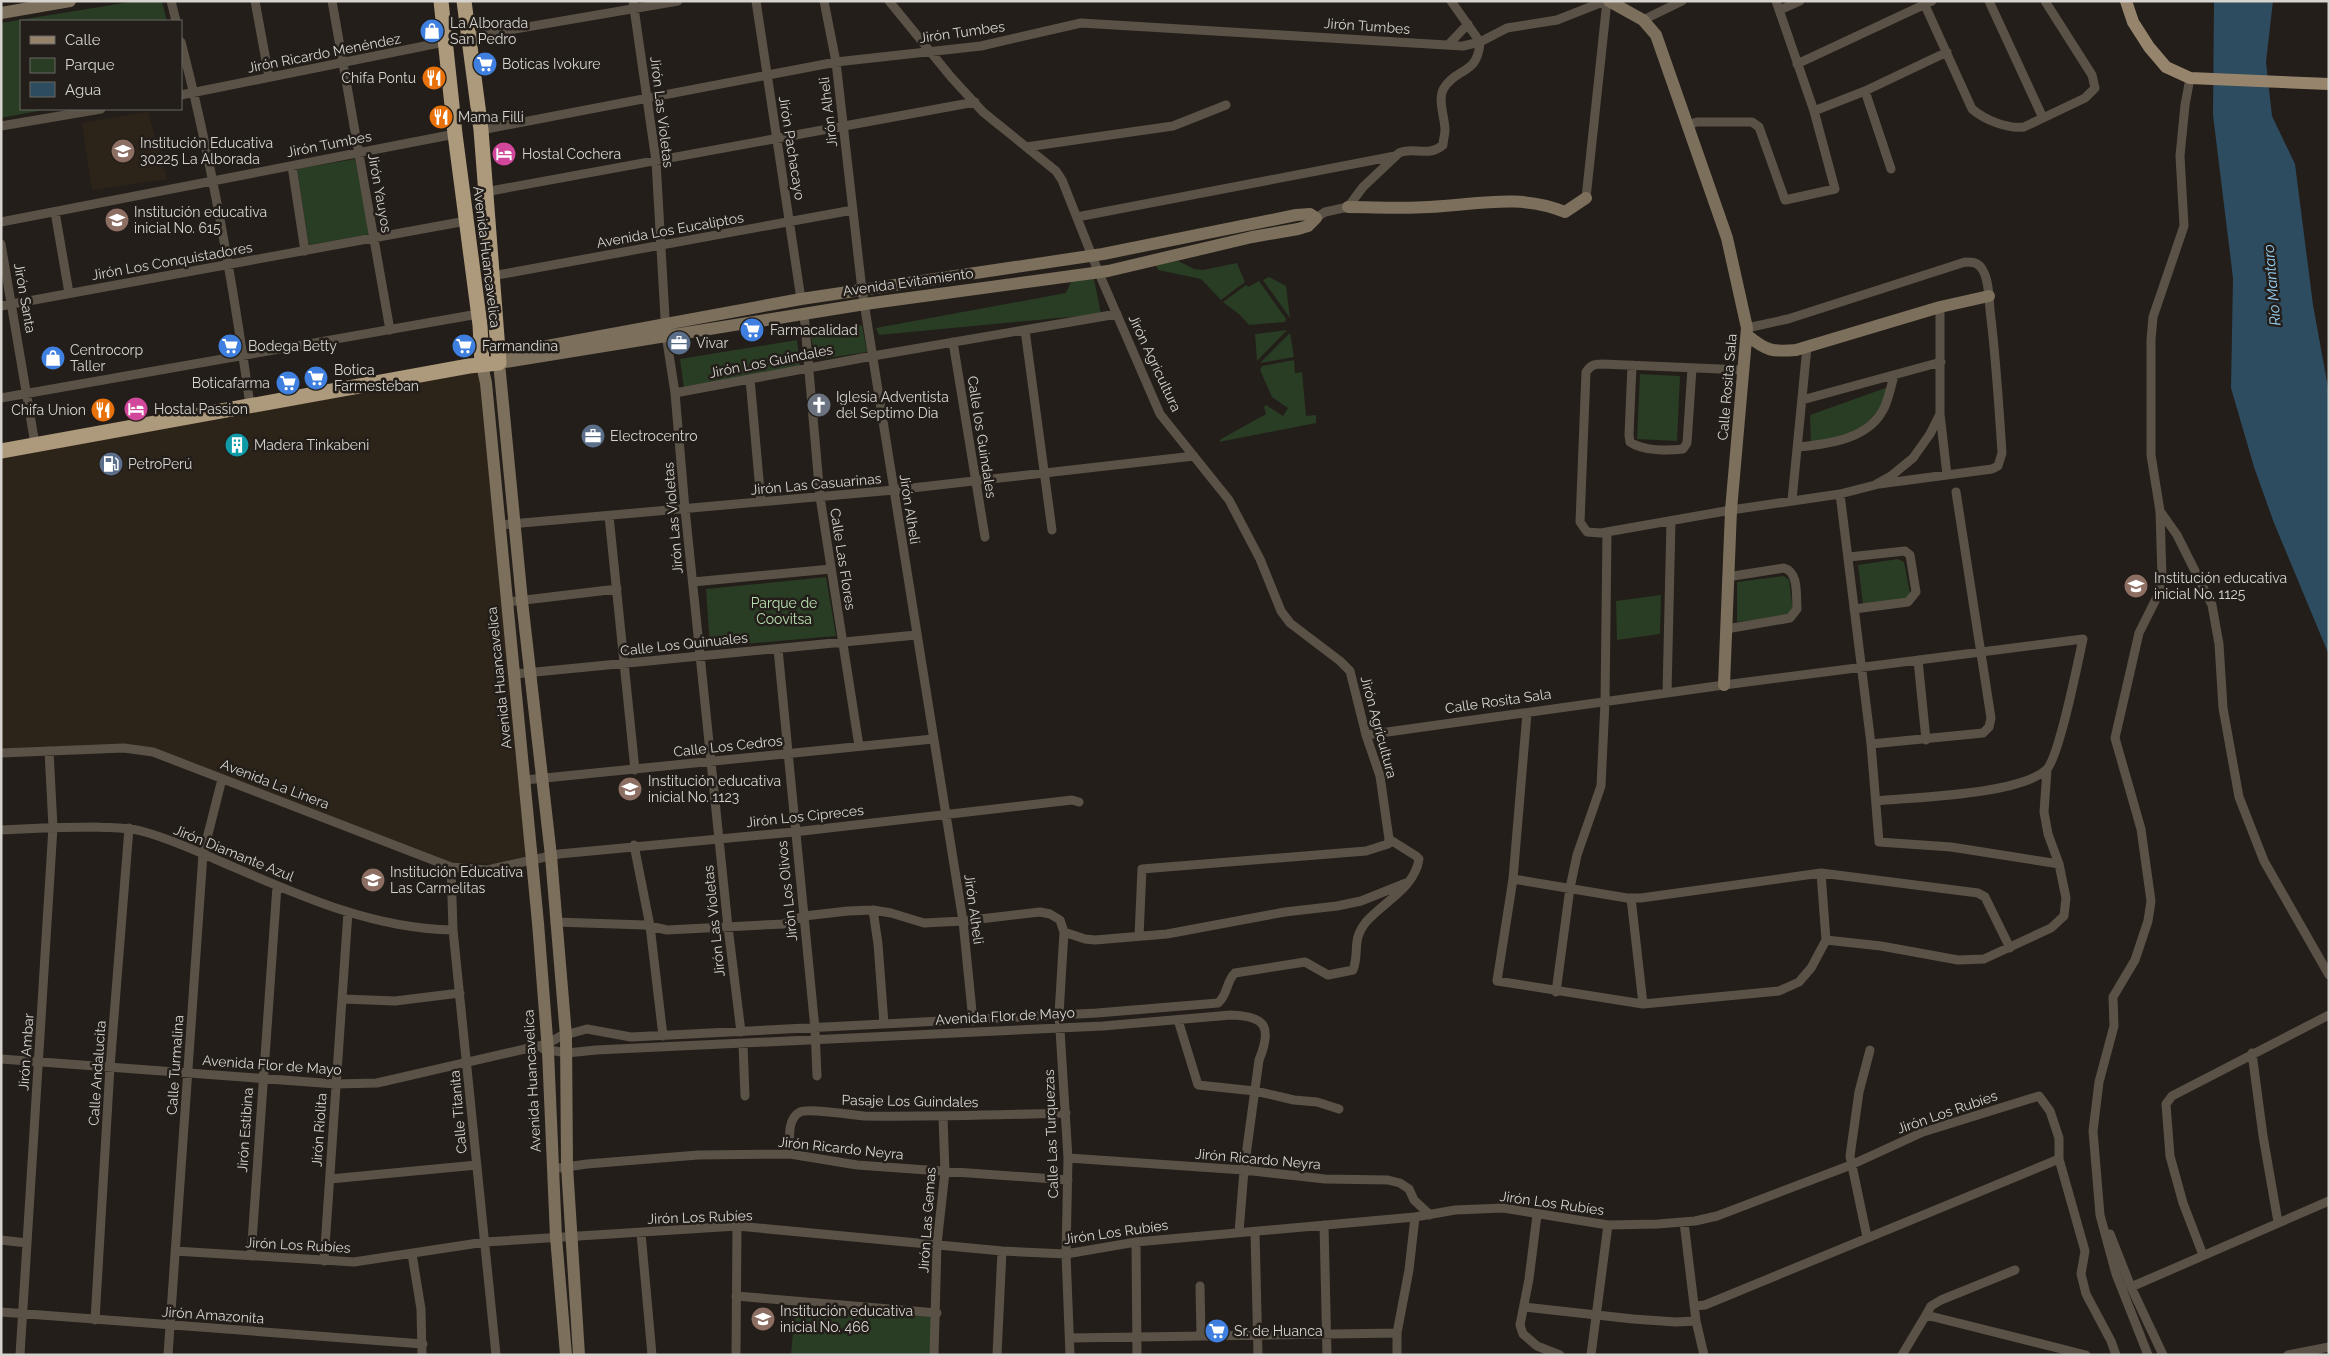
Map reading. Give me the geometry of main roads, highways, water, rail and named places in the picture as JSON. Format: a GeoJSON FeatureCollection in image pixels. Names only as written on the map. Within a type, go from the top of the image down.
{"type":"FeatureCollection","features":[{"type":"Feature","properties":{"kind":"highway","name":"Avenida Huancavelica"},"geometry":{"type":"LineString","coordinates":[[441,1],[447,43],[455,134],[478,314],[477,363],[498,359],[481,130],[464,1]]}},
{"type":"Feature","properties":{"kind":"highway"},"geometry":{"type":"LineString","coordinates":[[1,450],[477,363]]}},
{"type":"Feature","properties":{"kind":"main road"},"geometry":{"type":"LineString","coordinates":[[2126,1],[2133,22],[2149,48],[2166,67],[2195,78],[2329,84]]}},
{"type":"Feature","properties":{"kind":"water","name":"Río Mantaro"},"geometry":{"type":"Polygon","coordinates":[[[2214,1],[2273,1],[2266,62],[2272,116],[2295,164],[2313,305],[2329,393],[2329,655],[2274,523],[2254,467],[2231,388],[2233,278],[2213,115],[2214,1]]]}},
{"type":"Feature","properties":{"kind":"place","name":"La Alborada San Pedro"},"geometry":{"type":"Point","coordinates":[432,31]}},
{"type":"Feature","properties":{"kind":"place","name":"Boticas Ivokure"},"geometry":{"type":"Point","coordinates":[485,64]}},
{"type":"Feature","properties":{"kind":"place","name":"Chifa Pontu"},"geometry":{"type":"Point","coordinates":[434,78]}},
{"type":"Feature","properties":{"kind":"place","name":"Mama Filli"},"geometry":{"type":"Point","coordinates":[441,117]}},
{"type":"Feature","properties":{"kind":"place","name":"Institución Educativa 30225 La Alborada"},"geometry":{"type":"Point","coordinates":[123,151]}},
{"type":"Feature","properties":{"kind":"place","name":"Hostal Cochera"},"geometry":{"type":"Point","coordinates":[504,154]}},
{"type":"Feature","properties":{"kind":"place","name":"Institución educativa inicial No. 615"},"geometry":{"type":"Point","coordinates":[117,220]}},
{"type":"Feature","properties":{"kind":"place","name":"Farmacalidad"},"geometry":{"type":"Point","coordinates":[752,330]}},
{"type":"Feature","properties":{"kind":"place","name":"Vivar"},"geometry":{"type":"Point","coordinates":[679,343]}},
{"type":"Feature","properties":{"kind":"place","name":"Bodega Betty"},"geometry":{"type":"Point","coordinates":[230,346]}},
{"type":"Feature","properties":{"kind":"place","name":"Farmandina"},"geometry":{"type":"Point","coordinates":[464,346]}},
{"type":"Feature","properties":{"kind":"place","name":"Centrocorp Taller"},"geometry":{"type":"Point","coordinates":[53,358]}},
{"type":"Feature","properties":{"kind":"place","name":"Botica Farmesteban"},"geometry":{"type":"Point","coordinates":[316,378]}},
{"type":"Feature","properties":{"kind":"place","name":"Boticafarma"},"geometry":{"type":"Point","coordinates":[288,383]}},
{"type":"Feature","properties":{"kind":"place","name":"Iglesia Adventista del Septimo Dia"},"geometry":{"type":"Point","coordinates":[819,405]}},
{"type":"Feature","properties":{"kind":"place","name":"Hostal Passion"},"geometry":{"type":"Point","coordinates":[136,409]}},
{"type":"Feature","properties":{"kind":"place","name":"Chifa Union"},"geometry":{"type":"Point","coordinates":[103,410]}},
{"type":"Feature","properties":{"kind":"place","name":"Electrocentro"},"geometry":{"type":"Point","coordinates":[593,436]}},
{"type":"Feature","properties":{"kind":"place","name":"Madera Tinkabeni"},"geometry":{"type":"Point","coordinates":[237,445]}},
{"type":"Feature","properties":{"kind":"place","name":"PetroPerú"},"geometry":{"type":"Point","coordinates":[111,464]}},
{"type":"Feature","properties":{"kind":"place","name":"Institución educativa inicial No. 1125"},"geometry":{"type":"Point","coordinates":[2136,586]}},
{"type":"Feature","properties":{"kind":"place","name":"Institución educativa inicial No. 1123"},"geometry":{"type":"Point","coordinates":[630,789]}},
{"type":"Feature","properties":{"kind":"place","name":"Institución Educativa Las Carmelitas"},"geometry":{"type":"Point","coordinates":[373,880]}},
{"type":"Feature","properties":{"kind":"place","name":"Institución educativa inicial No. 466"},"geometry":{"type":"Point","coordinates":[763,1319]}},
{"type":"Feature","properties":{"kind":"place","name":"Sr. de Huanca"},"geometry":{"type":"Point","coordinates":[1217,1331]}},
{"type":"Feature","properties":{"kind":"park label","name":"Parque de Coovitsa"},"geometry":{"type":"Point","coordinates":[784,612]}}]}
